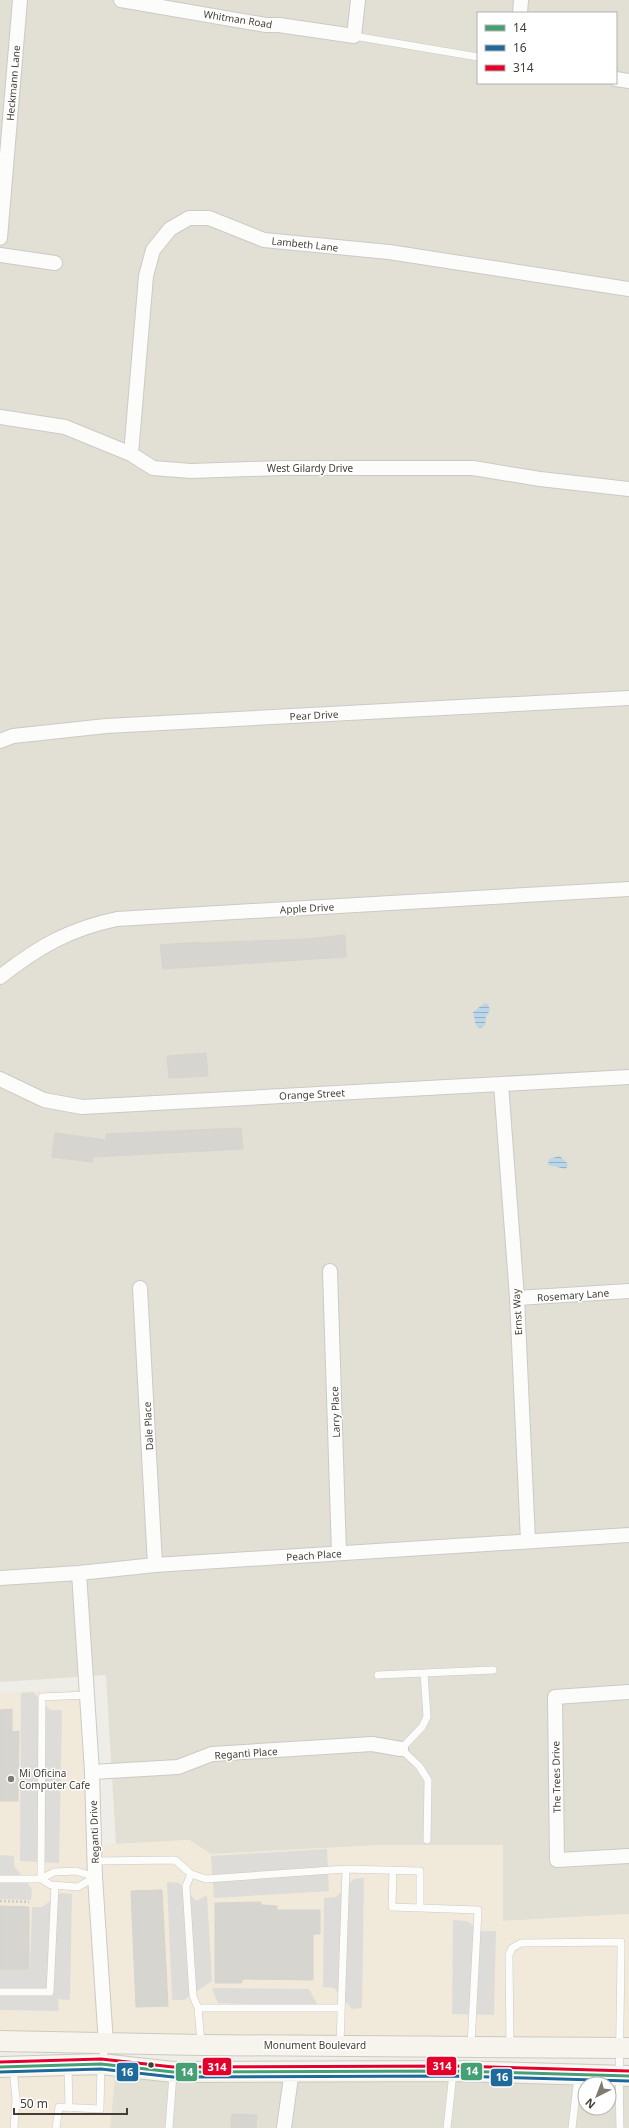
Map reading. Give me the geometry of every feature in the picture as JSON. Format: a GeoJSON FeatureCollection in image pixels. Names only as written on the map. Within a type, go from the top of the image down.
{"type":"FeatureCollection","features":[{"type":"Feature","properties":{"kind":"main road","name":"Monument Boulevard"},"geometry":{"type":"LineString","coordinates":[[0,2041],[106,2044],[625,2048]]}},
{"type":"Feature","properties":{"kind":"main road"},"geometry":{"type":"LineString","coordinates":[[6,2066],[68,2066],[101,2064],[173,2072],[292,2070],[454,2071],[624,2076]]}},
{"type":"Feature","properties":{"kind":"street","name":"Heckmann Lane"},"geometry":{"type":"LineString","coordinates":[[0,238],[20,0]]}},
{"type":"Feature","properties":{"kind":"street","name":"Whitman Road"},"geometry":{"type":"LineString","coordinates":[[122,0],[266,25],[279,25],[354,36]]}},
{"type":"Feature","properties":{"kind":"street"},"geometry":{"type":"LineString","coordinates":[[354,36],[358,0]]}},
{"type":"Feature","properties":{"kind":"street"},"geometry":{"type":"LineString","coordinates":[[520,12],[521,0]]}},
{"type":"Feature","properties":{"kind":"street"},"geometry":{"type":"LineString","coordinates":[[617,79],[629,82]]}},
{"type":"Feature","properties":{"kind":"street","name":"Lambeth Lane"},"geometry":{"type":"LineString","coordinates":[[131,454],[146,276],[153,250],[170,229],[189,218],[208,218],[264,240],[389,252],[629,289]]}},
{"type":"Feature","properties":{"kind":"street"},"geometry":{"type":"LineString","coordinates":[[0,255],[55,263]]}},
{"type":"Feature","properties":{"kind":"street","name":"West Gilardy Drive"},"geometry":{"type":"LineString","coordinates":[[0,417],[65,426],[131,454],[153,468],[191,471],[282,468],[473,468],[540,479],[629,489]]}},
{"type":"Feature","properties":{"kind":"street","name":"Pear Drive"},"geometry":{"type":"LineString","coordinates":[[0,742],[13,736],[106,726],[629,698]]}},
{"type":"Feature","properties":{"kind":"street","name":"Apple Drive"},"geometry":{"type":"LineString","coordinates":[[0,977],[30,953],[60,937],[90,925],[117,919],[629,889]]}},
{"type":"Feature","properties":{"kind":"street","name":"Orange Street"},"geometry":{"type":"LineString","coordinates":[[0,1079],[44,1100],[82,1106],[629,1077]]}},
{"type":"Feature","properties":{"kind":"street","name":"Ernst Way"},"geometry":{"type":"LineString","coordinates":[[501,1084],[516,1298],[528,1541]]}},
{"type":"Feature","properties":{"kind":"street","name":"Larry Place"},"geometry":{"type":"LineString","coordinates":[[330,1271],[339,1553]]}},
{"type":"Feature","properties":{"kind":"street","name":"Dale Place"},"geometry":{"type":"LineString","coordinates":[[140,1288],[155,1565]]}},
{"type":"Feature","properties":{"kind":"street","name":"Rosemary Lane"},"geometry":{"type":"LineString","coordinates":[[516,1298],[629,1291]]}},
{"type":"Feature","properties":{"kind":"street","name":"Peach Place"},"geometry":{"type":"LineString","coordinates":[[0,1578],[155,1565],[629,1535]]}},
{"type":"Feature","properties":{"kind":"street","name":"Reganti Drive"},"geometry":{"type":"LineString","coordinates":[[79,1572],[92,1772],[95,1877],[106,2044]]}},
{"type":"Feature","properties":{"kind":"street","name":"The Trees Drive"},"geometry":{"type":"LineString","coordinates":[[629,1692],[555,1697],[557,1860],[629,1856]]}},
{"type":"Feature","properties":{"kind":"street","name":"Reganti Place"},"geometry":{"type":"LineString","coordinates":[[92,1772],[178,1767],[212,1754],[372,1744],[401,1749]]}},
{"type":"Feature","properties":{"kind":"street"},"geometry":{"type":"LineString","coordinates":[[284,2128],[292,2070]]}},
{"type":"Feature","properties":{"kind":"lane"},"geometry":{"type":"LineString","coordinates":[[354,36],[477,57]]}},
{"type":"Feature","properties":{"kind":"lane"},"geometry":{"type":"LineString","coordinates":[[378,1675],[492,1670]]}},
{"type":"Feature","properties":{"kind":"lane"},"geometry":{"type":"LineString","coordinates":[[424,1673],[427,1717],[422,1727],[401,1749],[419,1766],[428,1780],[426,1840]]}},
{"type":"Feature","properties":{"kind":"lane"},"geometry":{"type":"LineString","coordinates":[[41,1879],[42,1697],[87,1695]]}},
{"type":"Feature","properties":{"kind":"lane"},"geometry":{"type":"LineString","coordinates":[[95,1860],[175,1860],[191,1874],[206,1879],[346,1869],[420,1871],[420,1908]]}},
{"type":"Feature","properties":{"kind":"lane"},"geometry":{"type":"LineString","coordinates":[[340,2045],[346,1869]]}},
{"type":"Feature","properties":{"kind":"lane"},"geometry":{"type":"LineString","coordinates":[[393,1870],[392,1907],[478,1910],[470,2047]]}},
{"type":"Feature","properties":{"kind":"lane"},"geometry":{"type":"LineString","coordinates":[[41,1879],[54,1872],[76,1871],[95,1877]]}},
{"type":"Feature","properties":{"kind":"lane"},"geometry":{"type":"LineString","coordinates":[[191,1874],[186,1886],[193,1996],[198,2008],[201,2045]]}},
{"type":"Feature","properties":{"kind":"lane"},"geometry":{"type":"LineString","coordinates":[[0,1879],[41,1879],[55,1886],[78,1887],[95,1877]]}},
{"type":"Feature","properties":{"kind":"lane"},"geometry":{"type":"LineString","coordinates":[[0,1992],[50,1992],[55,1886]]}},
{"type":"Feature","properties":{"kind":"lane"},"geometry":{"type":"LineString","coordinates":[[510,2046],[509,1955],[512,1948],[521,1943],[622,1942],[625,2048],[620,2128]]}},
{"type":"Feature","properties":{"kind":"lane"},"geometry":{"type":"LineString","coordinates":[[198,2008],[342,2008]]}},
{"type":"Feature","properties":{"kind":"lane"},"geometry":{"type":"LineString","coordinates":[[56,2128],[59,2107],[100,2109],[101,2064],[106,2044]]}},
{"type":"Feature","properties":{"kind":"lane"},"geometry":{"type":"LineString","coordinates":[[6,2066],[16,2098],[14,2128]]}},
{"type":"Feature","properties":{"kind":"lane"},"geometry":{"type":"LineString","coordinates":[[68,2066],[69,2108]]}},
{"type":"Feature","properties":{"kind":"lane"},"geometry":{"type":"LineString","coordinates":[[447,2128],[454,2071]]}},
{"type":"Feature","properties":{"kind":"lane"},"geometry":{"type":"LineString","coordinates":[[169,2128],[173,2072]]}},
{"type":"Feature","properties":{"kind":"lane"},"geometry":{"type":"LineString","coordinates":[[572,2128],[578,2074]]}},
{"type":"Feature","properties":{"kind":"path"},"geometry":{"type":"LineString","coordinates":[[0,1901],[29,1902]]}},
{"type":"Feature","properties":{"kind":"shaded area"},"geometry":{"type":"Polygon","coordinates":[[[0,0],[629,0],[629,1914],[503,1921],[503,1845],[383,1845],[211,1854],[189,1840],[116,1844],[106,1675],[0,1682],[0,0]]]}},
{"type":"Feature","properties":{"kind":"shaded area"},"geometry":{"type":"Polygon","coordinates":[[[87,1689],[94,1847],[116,1844],[189,1840],[211,1854],[383,1845],[503,1845],[503,1921],[629,1914],[629,2048],[0,2041],[0,1693],[87,1689]]]}},
{"type":"Feature","properties":{"kind":"shaded area"},"geometry":{"type":"Polygon","coordinates":[[[33,1692],[50,1710],[62,1710],[59,1863],[20,1861],[21,1693],[33,1692]]]}},
{"type":"Feature","properties":{"kind":"shaded area"},"geometry":{"type":"Polygon","coordinates":[[[327,1849],[329,1891],[214,1898],[211,1856],[327,1849]]]}},
{"type":"Feature","properties":{"kind":"shaded area"},"geometry":{"type":"Polygon","coordinates":[[[0,1855],[14,1856],[14,1866],[32,1889],[31,1900],[0,1899],[0,1855]]]}},
{"type":"Feature","properties":{"kind":"shaded area"},"geometry":{"type":"Polygon","coordinates":[[[364,1878],[362,2008],[352,2009],[334,1988],[323,1987],[324,1898],[336,1897],[354,1879],[364,1878]]]}},
{"type":"Feature","properties":{"kind":"shaded area"},"geometry":{"type":"Polygon","coordinates":[[[167,1882],[179,1883],[196,1901],[207,1895],[212,1981],[184,2000],[172,2000],[167,1882]]]}},
{"type":"Feature","properties":{"kind":"shaded area"},"geometry":{"type":"Polygon","coordinates":[[[61,1893],[72,1894],[70,2000],[58,1999],[59,2011],[0,2010],[0,1971],[30,1971],[32,1907],[42,1907],[61,1893]]]}},
{"type":"Feature","properties":{"kind":"shaded area"},"geometry":{"type":"Polygon","coordinates":[[[453,1920],[467,1921],[481,1931],[496,1931],[494,2015],[452,2014],[453,1920]]]}},
{"type":"Feature","properties":{"kind":"shaded area"},"geometry":{"type":"Polygon","coordinates":[[[212,1988],[309,1989],[318,2006],[218,2003],[212,1988]]]}},
{"type":"Feature","properties":{"kind":"shaded area"},"geometry":{"type":"Polygon","coordinates":[[[116,2066],[629,2076],[629,2128],[110,2128],[116,2066]]]}},
{"type":"Feature","properties":{"kind":"shaded area"},"geometry":{"type":"Polygon","coordinates":[[[116,2066],[110,2128],[0,2128],[0,2067],[116,2066]]]}},
{"type":"Feature","properties":{"kind":"water"},"geometry":{"type":"Polygon","coordinates":[[[485,1003],[488,1004],[490,1010],[486,1017],[485,1026],[480,1028],[476,1026],[473,1012],[485,1003]]]}},
{"type":"Feature","properties":{"kind":"water"},"geometry":{"type":"Polygon","coordinates":[[[560,1156],[568,1164],[566,1169],[548,1165],[549,1159],[560,1156]]]}},
{"type":"Feature","properties":{"kind":"building"},"geometry":{"type":"Polygon","coordinates":[[[345,935],[346,957],[163,969],[160,945],[200,942],[306,939],[345,935]]]}},
{"type":"Feature","properties":{"kind":"building"},"geometry":{"type":"Polygon","coordinates":[[[206,1053],[208,1076],[169,1078],[167,1056],[206,1053]]]}},
{"type":"Feature","properties":{"kind":"building"},"geometry":{"type":"Polygon","coordinates":[[[241,1128],[243,1149],[93,1157],[92,1162],[52,1157],[55,1133],[106,1140],[106,1134],[241,1128]]]}},
{"type":"Feature","properties":{"kind":"building"},"geometry":{"type":"Polygon","coordinates":[[[12,1709],[12,1732],[19,1731],[18,1801],[0,1801],[0,1710],[12,1709]]]}},
{"type":"Feature","properties":{"kind":"building"},"geometry":{"type":"Polygon","coordinates":[[[162,1890],[168,2006],[136,2007],[131,1891],[162,1890]]]}},
{"type":"Feature","properties":{"kind":"building"},"geometry":{"type":"Polygon","coordinates":[[[261,1902],[261,1905],[277,1906],[277,1910],[320,1910],[320,1934],[313,1934],[313,1980],[243,1979],[241,1983],[215,1983],[215,1903],[261,1902]]]}},
{"type":"Feature","properties":{"kind":"building"},"geometry":{"type":"Polygon","coordinates":[[[0,1906],[29,1907],[29,1970],[0,1970],[0,1906]]]}},
{"type":"Feature","properties":{"kind":"building"},"geometry":{"type":"Polygon","coordinates":[[[232,2114],[257,2115],[256,2128],[231,2128],[232,2114]]]}},
{"type":"Feature","properties":{"kind":"transit line","name":"314"},"geometry":{"type":"LineString","coordinates":[[0,2062],[101,2059],[173,2067],[454,2066],[629,2071]]}},
{"type":"Feature","properties":{"kind":"transit line","name":"14"},"geometry":{"type":"LineString","coordinates":[[0,2067],[101,2064],[173,2072],[454,2071],[629,2076]]}},
{"type":"Feature","properties":{"kind":"transit line","name":"16"},"geometry":{"type":"LineString","coordinates":[[0,2072],[101,2069],[173,2077],[454,2076],[629,2081]]}},
{"type":"Feature","properties":{"kind":"place","name":"Mi Oficina Computer Cafe"},"geometry":{"type":"Point","coordinates":[11,1779]}}]}
